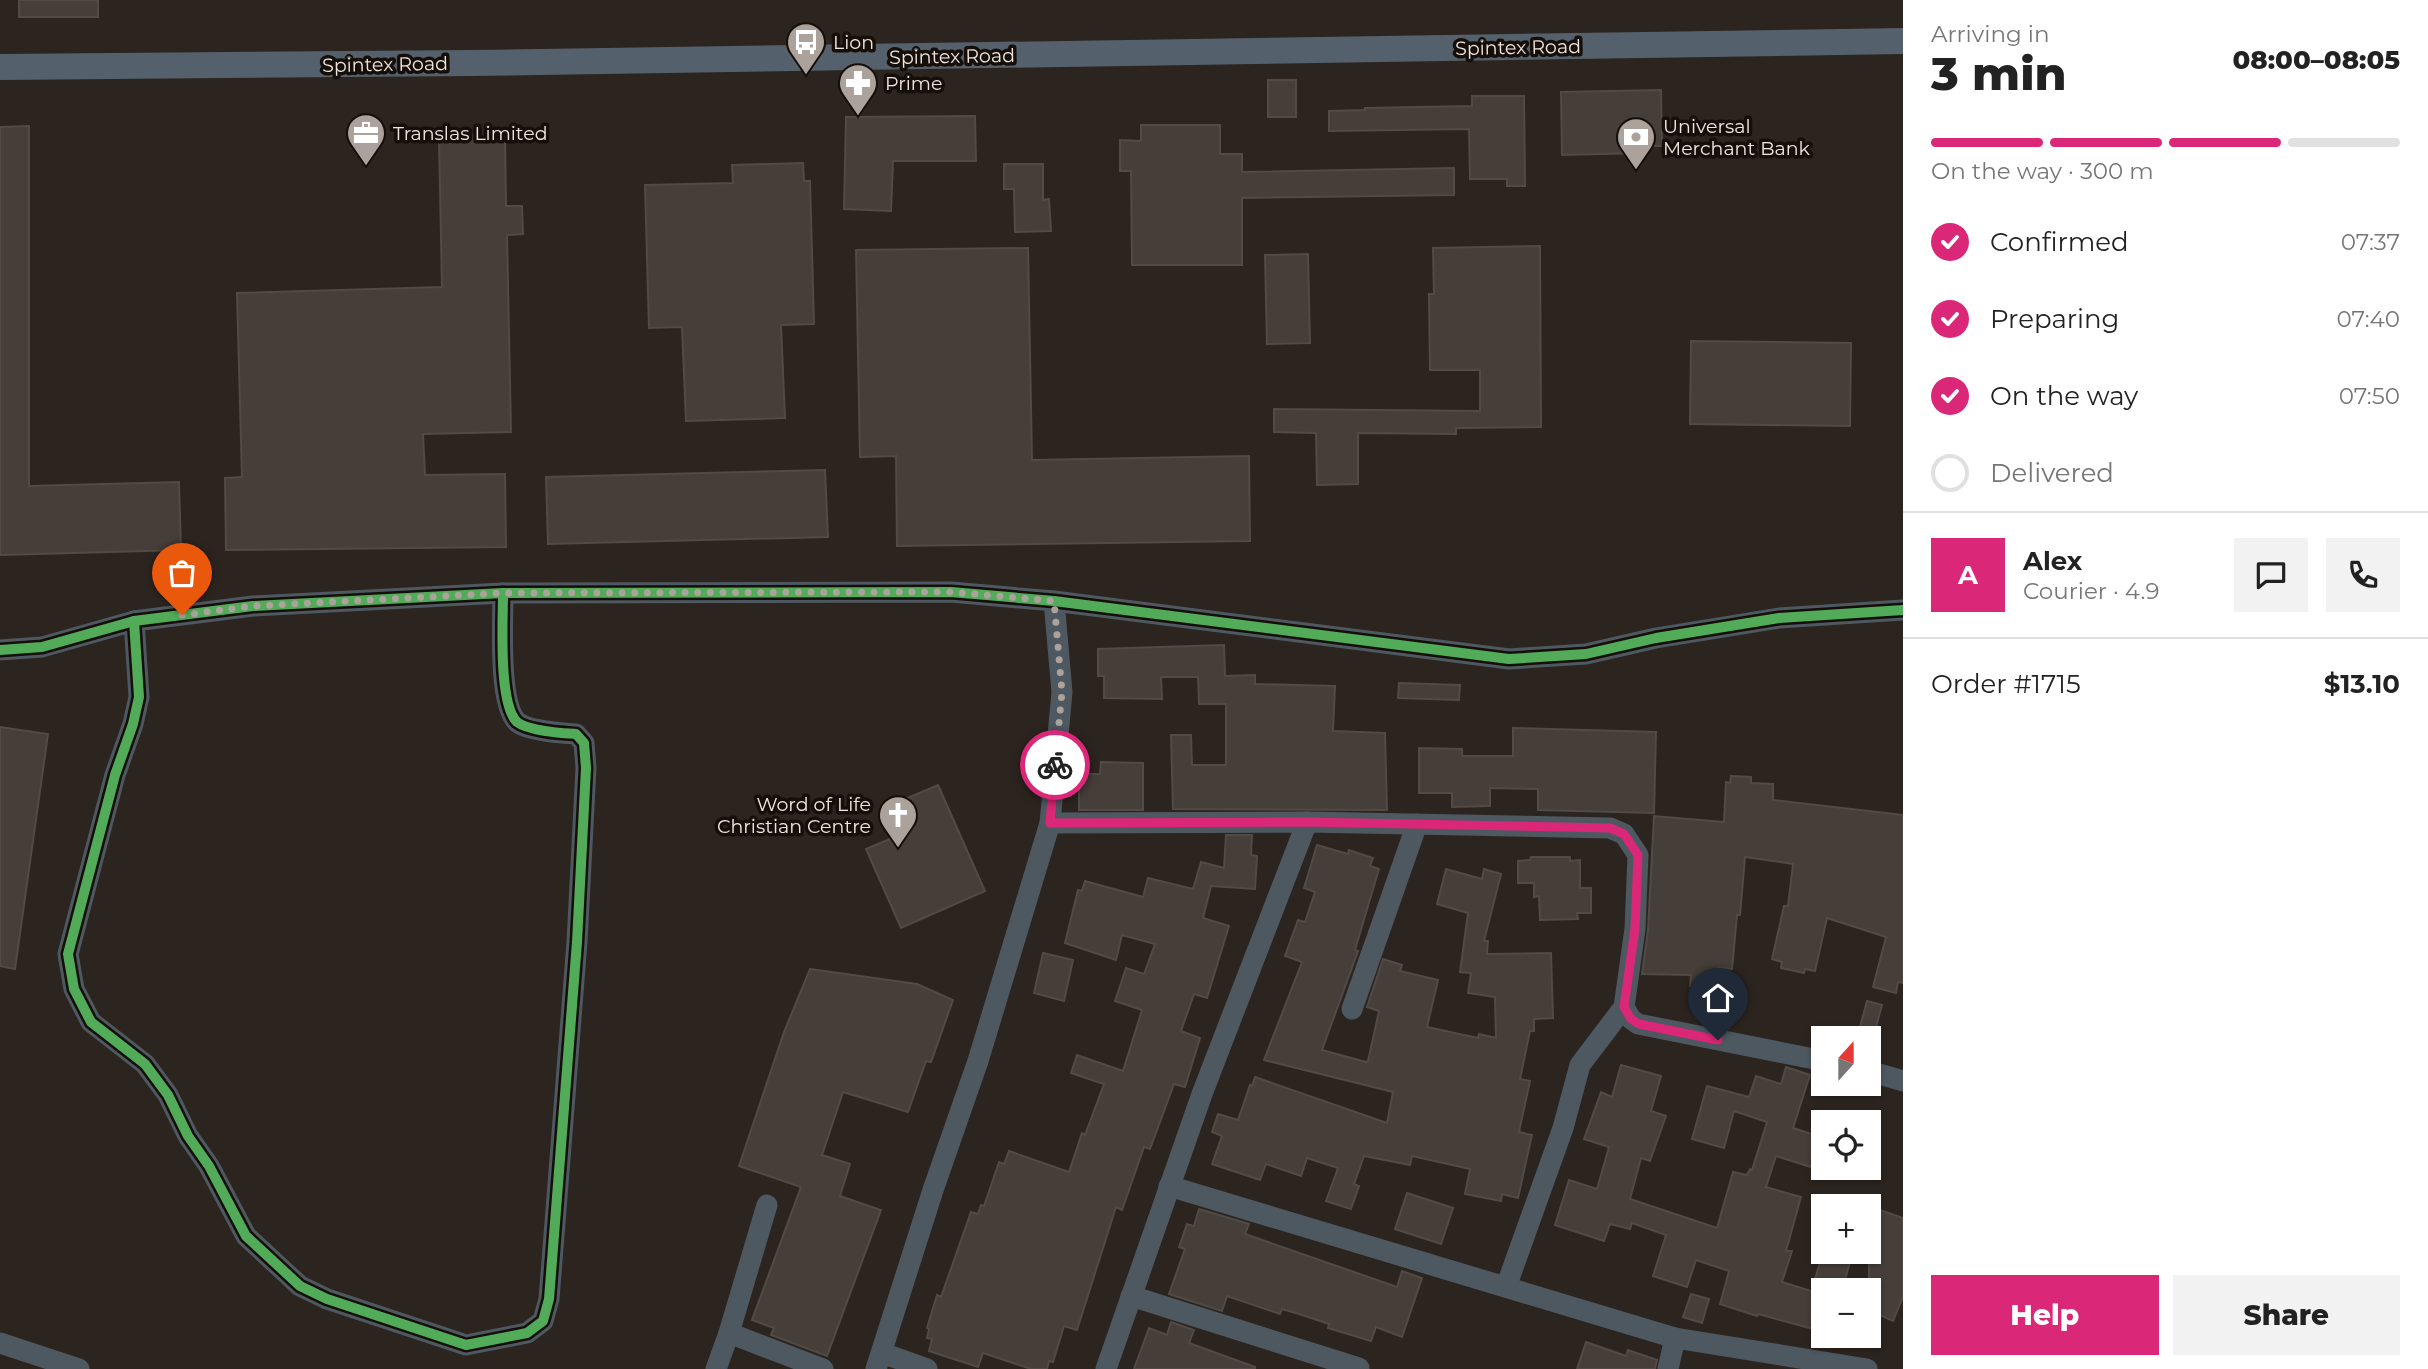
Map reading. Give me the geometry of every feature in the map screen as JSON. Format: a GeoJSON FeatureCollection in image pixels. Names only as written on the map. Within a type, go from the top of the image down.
{"type":"FeatureCollection","features":[{"type":"Feature","properties":{"kind":"main road","name":"Spintex Road"},"geometry":{"type":"LineString","coordinates":[[0,67],[439,64],[1903,41]]}},
{"type":"Feature","properties":{"kind":"street"},"geometry":{"type":"LineString","coordinates":[[0,650],[42,647],[134,621],[253,606],[503,593],[951,592],[1054,601],[1509,659],[1586,654],[1656,638],[1779,618],[1903,610]]}},
{"type":"Feature","properties":{"kind":"street"},"geometry":{"type":"LineString","coordinates":[[134,621],[139,697],[133,724],[115,775],[68,954],[74,989],[91,1022],[145,1064],[168,1095],[188,1136],[209,1166],[246,1236],[284,1273],[300,1286],[327,1299],[466,1345],[527,1333],[543,1321],[549,1298],[578,928],[586,768],[584,743],[576,734],[551,732],[519,724],[509,711],[504,682],[503,593]]}},
{"type":"Feature","properties":{"kind":"street"},"geometry":{"type":"LineString","coordinates":[[927,1369],[879,1361],[933,1190],[978,1061],[1050,823],[1062,692],[1054,601]]}},
{"type":"Feature","properties":{"kind":"street"},"geometry":{"type":"LineString","coordinates":[[1106,1369],[1211,1070],[1307,822]]}},
{"type":"Feature","properties":{"kind":"street"},"geometry":{"type":"LineString","coordinates":[[1050,823],[1417,824],[1610,828],[1624,834],[1638,855],[1635,929],[1624,1007],[1580,1065],[1563,1128],[1506,1287]]}},
{"type":"Feature","properties":{"kind":"street"},"geometry":{"type":"LineString","coordinates":[[1352,1009],[1417,824]]}},
{"type":"Feature","properties":{"kind":"street"},"geometry":{"type":"LineString","coordinates":[[1624,1007],[1631,1019],[1639,1024],[1811,1059]]}},
{"type":"Feature","properties":{"kind":"street"},"geometry":{"type":"LineString","coordinates":[[1881,1074],[1903,1080]]}},
{"type":"Feature","properties":{"kind":"street"},"geometry":{"type":"LineString","coordinates":[[1169,1186],[1675,1338],[1867,1369]]}},
{"type":"Feature","properties":{"kind":"street"},"geometry":{"type":"LineString","coordinates":[[716,1369],[767,1205]]}},
{"type":"Feature","properties":{"kind":"street"},"geometry":{"type":"LineString","coordinates":[[1131,1296],[1359,1368]]}},
{"type":"Feature","properties":{"kind":"street"},"geometry":{"type":"LineString","coordinates":[[729,1333],[823,1369]]}},
{"type":"Feature","properties":{"kind":"street"},"geometry":{"type":"LineString","coordinates":[[1668,1369],[1675,1338]]}},
{"type":"Feature","properties":{"kind":"street"},"geometry":{"type":"LineString","coordinates":[[0,1343],[79,1369]]}},
{"type":"Feature","properties":{"kind":"building"},"geometry":{"type":"Polygon","coordinates":[[[19,0],[98,0],[98,17],[19,17],[19,0]]]}},
{"type":"Feature","properties":{"kind":"building"},"geometry":{"type":"Polygon","coordinates":[[[1268,80],[1296,80],[1296,117],[1268,117],[1268,80]]]}},
{"type":"Feature","properties":{"kind":"building"},"geometry":{"type":"Polygon","coordinates":[[[1661,90],[1662,146],[1643,146],[1643,153],[1562,155],[1561,92],[1661,90]]]}},
{"type":"Feature","properties":{"kind":"building"},"geometry":{"type":"Polygon","coordinates":[[[1472,96],[1524,96],[1525,186],[1507,186],[1507,179],[1470,179],[1469,129],[1329,131],[1329,111],[1472,106],[1472,96]]]}},
{"type":"Feature","properties":{"kind":"building"},"geometry":{"type":"Polygon","coordinates":[[[975,116],[976,161],[893,161],[891,211],[844,209],[846,117],[975,116]]]}},
{"type":"Feature","properties":{"kind":"building"},"geometry":{"type":"Polygon","coordinates":[[[1141,125],[1220,125],[1220,154],[1242,154],[1242,172],[1454,168],[1454,195],[1242,198],[1242,265],[1132,265],[1131,171],[1120,171],[1120,140],[1141,141],[1141,125]]]}},
{"type":"Feature","properties":{"kind":"building"},"geometry":{"type":"Polygon","coordinates":[[[29,126],[29,486],[179,482],[181,550],[0,555],[0,127],[29,126]]]}},
{"type":"Feature","properties":{"kind":"building"},"geometry":{"type":"Polygon","coordinates":[[[505,136],[506,206],[522,206],[523,234],[507,235],[511,432],[423,434],[425,475],[505,474],[506,547],[226,550],[225,478],[242,477],[237,293],[442,287],[439,137],[505,136]]]}},
{"type":"Feature","properties":{"kind":"building"},"geometry":{"type":"Polygon","coordinates":[[[803,163],[804,181],[810,181],[814,324],[781,325],[785,418],[686,421],[682,327],[649,328],[645,185],[733,183],[732,165],[803,163]]]}},
{"type":"Feature","properties":{"kind":"building"},"geometry":{"type":"Polygon","coordinates":[[[1004,164],[1043,164],[1043,200],[1049,199],[1051,231],[1015,232],[1014,189],[1004,189],[1004,164]]]}},
{"type":"Feature","properties":{"kind":"building"},"geometry":{"type":"Polygon","coordinates":[[[1540,246],[1541,427],[1456,428],[1456,434],[1358,433],[1358,484],[1317,485],[1316,433],[1274,432],[1274,409],[1480,411],[1480,370],[1430,370],[1429,294],[1434,294],[1433,248],[1540,246]]]}},
{"type":"Feature","properties":{"kind":"building"},"geometry":{"type":"Polygon","coordinates":[[[1028,248],[1032,460],[1249,456],[1250,541],[897,546],[896,456],[860,457],[856,250],[1028,248]]]}},
{"type":"Feature","properties":{"kind":"building"},"geometry":{"type":"Polygon","coordinates":[[[1308,254],[1310,343],[1267,344],[1265,255],[1308,254]]]}},
{"type":"Feature","properties":{"kind":"building"},"geometry":{"type":"Polygon","coordinates":[[[1691,341],[1851,343],[1850,426],[1690,424],[1691,341]]]}},
{"type":"Feature","properties":{"kind":"building"},"geometry":{"type":"Polygon","coordinates":[[[825,470],[828,537],[548,544],[546,477],[825,470]]]}},
{"type":"Feature","properties":{"kind":"building"},"geometry":{"type":"Polygon","coordinates":[[[1224,645],[1225,676],[1255,675],[1255,684],[1335,686],[1333,731],[1385,733],[1387,810],[1173,809],[1171,735],[1191,735],[1192,765],[1226,765],[1226,704],[1199,704],[1198,677],[1161,677],[1162,699],[1104,698],[1104,676],[1098,676],[1098,649],[1224,645]]]}},
{"type":"Feature","properties":{"kind":"building"},"geometry":{"type":"Polygon","coordinates":[[[1399,683],[1460,685],[1459,700],[1398,698],[1399,683]]]}},
{"type":"Feature","properties":{"kind":"building"},"geometry":{"type":"Polygon","coordinates":[[[0,727],[48,734],[15,969],[0,966],[0,727]]]}},
{"type":"Feature","properties":{"kind":"building"},"geometry":{"type":"Polygon","coordinates":[[[1513,728],[1656,732],[1654,813],[1538,810],[1538,789],[1490,788],[1490,806],[1452,807],[1452,793],[1419,793],[1419,748],[1462,749],[1462,756],[1513,756],[1513,728]]]}},
{"type":"Feature","properties":{"kind":"building"},"geometry":{"type":"Polygon","coordinates":[[[1101,762],[1143,763],[1143,810],[1079,810],[1079,774],[1100,774],[1101,762]]]}},
{"type":"Feature","properties":{"kind":"building"},"geometry":{"type":"Polygon","coordinates":[[[1731,776],[1751,777],[1751,783],[1773,784],[1773,800],[1903,815],[1903,983],[1898,982],[1896,993],[1873,987],[1886,937],[1827,918],[1815,971],[1805,969],[1804,973],[1781,968],[1782,962],[1772,959],[1784,906],[1788,906],[1793,864],[1745,857],[1732,969],[1718,967],[1715,989],[1690,986],[1691,975],[1642,974],[1648,930],[1654,816],[1724,822],[1726,782],[1730,783],[1731,776]]]}},
{"type":"Feature","properties":{"kind":"building"},"geometry":{"type":"Polygon","coordinates":[[[938,785],[985,891],[901,928],[866,849],[897,836],[884,808],[938,785]]]}},
{"type":"Feature","properties":{"kind":"building"},"geometry":{"type":"Polygon","coordinates":[[[1226,835],[1252,835],[1251,855],[1257,856],[1255,889],[1211,886],[1203,918],[1229,926],[1207,998],[1194,994],[1181,1031],[1200,1038],[1185,1087],[1174,1084],[1150,1149],[1144,1147],[1122,1210],[1116,1207],[1077,1330],[1064,1326],[1053,1362],[1049,1361],[1047,1369],[1031,1369],[983,1353],[978,1367],[929,1351],[932,1339],[927,1338],[927,1328],[937,1295],[941,1297],[971,1212],[978,1214],[981,1205],[984,1206],[999,1162],[1004,1164],[1009,1151],[1069,1172],[1082,1133],[1085,1135],[1104,1084],[1071,1073],[1077,1055],[1123,1071],[1142,1010],[1115,1001],[1126,968],[1144,974],[1155,944],[1122,935],[1116,960],[1065,943],[1078,890],[1082,891],[1085,881],[1143,897],[1148,878],[1193,889],[1201,862],[1224,868],[1226,835]]]}},
{"type":"Feature","properties":{"kind":"building"},"geometry":{"type":"Polygon","coordinates":[[[1317,845],[1348,854],[1349,850],[1373,858],[1370,866],[1379,869],[1355,950],[1358,951],[1322,1050],[1368,1061],[1379,1011],[1367,1007],[1383,959],[1402,965],[1400,971],[1438,980],[1427,1027],[1478,1038],[1479,1034],[1496,1038],[1495,997],[1468,993],[1471,973],[1460,972],[1468,913],[1437,904],[1446,869],[1482,879],[1484,869],[1501,874],[1484,941],[1488,941],[1487,954],[1551,953],[1553,1018],[1534,1019],[1534,1031],[1530,1031],[1520,1079],[1530,1081],[1519,1132],[1532,1135],[1518,1198],[1502,1194],[1501,1201],[1465,1194],[1470,1169],[1412,1156],[1410,1165],[1364,1156],[1354,1184],[1359,1186],[1351,1209],[1326,1201],[1338,1168],[1307,1158],[1301,1176],[1266,1164],[1260,1180],[1212,1164],[1222,1136],[1212,1132],[1218,1114],[1238,1120],[1255,1077],[1387,1123],[1393,1092],[1264,1060],[1302,962],[1285,956],[1298,920],[1305,922],[1315,892],[1304,888],[1317,845]]]}},
{"type":"Feature","properties":{"kind":"building"},"geometry":{"type":"Polygon","coordinates":[[[1531,857],[1570,857],[1570,861],[1580,860],[1580,888],[1591,888],[1591,913],[1577,913],[1578,919],[1540,920],[1539,896],[1534,897],[1534,883],[1518,883],[1518,861],[1530,860],[1531,857]]]}},
{"type":"Feature","properties":{"kind":"building"},"geometry":{"type":"Polygon","coordinates":[[[1043,953],[1073,960],[1064,1001],[1034,993],[1043,953]]]}},
{"type":"Feature","properties":{"kind":"building"},"geometry":{"type":"Polygon","coordinates":[[[810,969],[917,984],[953,1000],[931,1062],[926,1061],[908,1112],[843,1092],[822,1155],[850,1164],[840,1196],[881,1210],[827,1356],[771,1335],[774,1328],[752,1320],[801,1187],[739,1166],[784,1032],[810,969]]]}},
{"type":"Feature","properties":{"kind":"building"},"geometry":{"type":"Polygon","coordinates":[[[1867,1001],[1882,1005],[1876,1026],[1860,1026],[1867,1001]]]}},
{"type":"Feature","properties":{"kind":"building"},"geometry":{"type":"Polygon","coordinates":[[[1621,1065],[1661,1076],[1651,1111],[1666,1116],[1650,1161],[1641,1158],[1630,1199],[1717,1228],[1733,1172],[1747,1175],[1750,1169],[1752,1170],[1767,1122],[1734,1111],[1724,1148],[1692,1139],[1707,1086],[1749,1097],[1756,1076],[1781,1084],[1786,1067],[1810,1075],[1793,1128],[1811,1134],[1811,1167],[1776,1156],[1766,1187],[1801,1197],[1786,1251],[1792,1251],[1782,1282],[1811,1291],[1811,1328],[1720,1304],[1729,1271],[1696,1260],[1687,1287],[1653,1276],[1666,1235],[1632,1223],[1630,1229],[1610,1224],[1604,1241],[1555,1225],[1569,1180],[1597,1189],[1609,1147],[1584,1139],[1601,1092],[1612,1097],[1621,1065]]]}},
{"type":"Feature","properties":{"kind":"building"},"geometry":{"type":"Polygon","coordinates":[[[1407,1193],[1453,1208],[1441,1244],[1395,1229],[1407,1193]]]}},
{"type":"Feature","properties":{"kind":"building"},"geometry":{"type":"Polygon","coordinates":[[[1199,1209],[1249,1224],[1245,1234],[1397,1287],[1402,1271],[1422,1278],[1402,1337],[1376,1327],[1371,1341],[1328,1328],[1329,1324],[1299,1314],[1282,1309],[1280,1314],[1227,1296],[1222,1311],[1169,1294],[1185,1249],[1179,1247],[1187,1224],[1194,1226],[1199,1209]]]}},
{"type":"Feature","properties":{"kind":"building"},"geometry":{"type":"Polygon","coordinates":[[[1881,1210],[1903,1218],[1903,1297],[1893,1321],[1881,1316],[1881,1278],[1869,1278],[1869,1264],[1881,1264],[1881,1210]]]}},
{"type":"Feature","properties":{"kind":"building"},"geometry":{"type":"Polygon","coordinates":[[[1819,1264],[1849,1264],[1845,1278],[1815,1278],[1819,1264]]]}},
{"type":"Feature","properties":{"kind":"building"},"geometry":{"type":"Polygon","coordinates":[[[1691,1294],[1709,1299],[1702,1323],[1683,1317],[1691,1294]]]}},
{"type":"Feature","properties":{"kind":"building"},"geometry":{"type":"Polygon","coordinates":[[[1171,1322],[1194,1330],[1189,1343],[1255,1369],[1134,1369],[1149,1328],[1167,1335],[1171,1322]]]}},
{"type":"Feature","properties":{"kind":"building"},"geometry":{"type":"Polygon","coordinates":[[[1586,1342],[1626,1356],[1628,1350],[1657,1360],[1655,1369],[1577,1369],[1586,1342]]]}},
{"type":"Feature","properties":{"kind":"cycle path"},"geometry":{"type":"LineString","coordinates":[[0,650],[42,647],[134,621],[253,606],[503,593],[951,592],[1054,601],[1509,659],[1586,654],[1656,638],[1779,618],[1903,610]]}},
{"type":"Feature","properties":{"kind":"cycle path"},"geometry":{"type":"LineString","coordinates":[[134,621],[139,697],[133,724],[115,775],[68,954],[74,989],[91,1022],[145,1064],[168,1095],[188,1136],[209,1166],[246,1236],[300,1286],[327,1299],[466,1345],[527,1333],[543,1321],[549,1299],[577,942],[586,768],[584,743],[576,734],[529,728],[517,722],[511,712],[504,680],[503,593]]}},
{"type":"Feature","properties":{"kind":"way so far"},"geometry":{"type":"LineString","coordinates":[[182,615],[253,606],[503,593],[951,592],[1054,601],[1062,692],[1055,765]]}},
{"type":"Feature","properties":{"kind":"place","name":"Lion"},"geometry":{"type":"Point","coordinates":[806,76]}},
{"type":"Feature","properties":{"kind":"place","name":"Prime"},"geometry":{"type":"Point","coordinates":[858,117]}},
{"type":"Feature","properties":{"kind":"place","name":"Translas Limited"},"geometry":{"type":"Point","coordinates":[366,167]}},
{"type":"Feature","properties":{"kind":"place","name":"Universal Merchant Bank"},"geometry":{"type":"Point","coordinates":[1636,171]}},
{"type":"Feature","properties":{"kind":"place","name":"Word of Life Christian Centre"},"geometry":{"type":"Point","coordinates":[898,849]}},
{"type":"Feature","properties":{"kind":"route"},"geometry":{"type":"LineString","coordinates":[[1055,765],[1050,823],[1307,822],[1610,828],[1624,834],[1638,855],[1635,929],[1624,1007],[1626,1013],[1639,1024],[1718,1040]]}}]}
